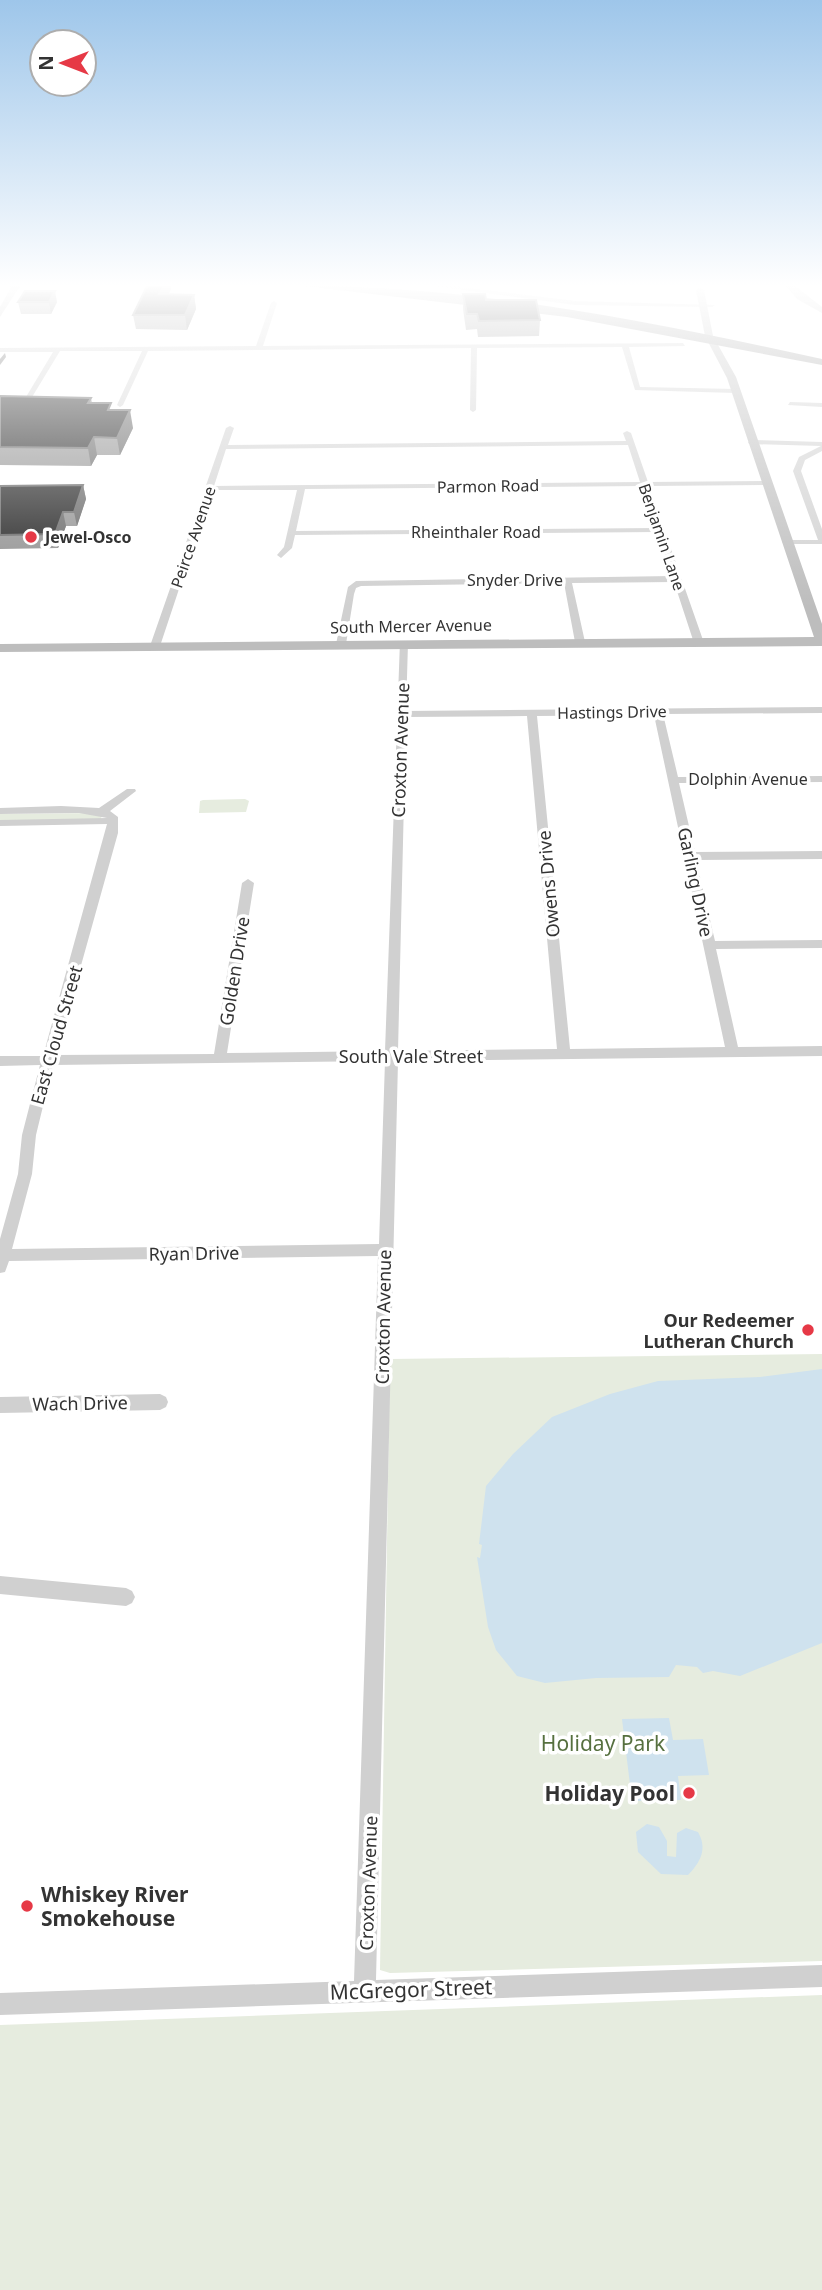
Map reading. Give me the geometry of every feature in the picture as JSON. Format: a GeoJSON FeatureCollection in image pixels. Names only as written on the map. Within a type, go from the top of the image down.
{"type":"FeatureCollection","features":[{"type":"Feature","properties":{"kind":"main road"},"geometry":{"type":"LineString","coordinates":[[736,393],[822,642]]}},
{"type":"Feature","properties":{"kind":"main road","name":"South Mercer Avenue"},"geometry":{"type":"LineString","coordinates":[[0,648],[698,640],[822,642]]}},
{"type":"Feature","properties":{"kind":"street"},"geometry":{"type":"LineString","coordinates":[[23,407],[32,393]]}},
{"type":"Feature","properties":{"kind":"street"},"geometry":{"type":"LineString","coordinates":[[120,405],[126,393]]}},
{"type":"Feature","properties":{"kind":"street"},"geometry":{"type":"LineString","coordinates":[[473,393],[473,410]]}},
{"type":"Feature","properties":{"kind":"street"},"geometry":{"type":"LineString","coordinates":[[790,404],[822,405]]}},
{"type":"Feature","properties":{"kind":"street","name":"Peirce Avenue"},"geometry":{"type":"LineString","coordinates":[[155,646],[230,428]]}},
{"type":"Feature","properties":{"kind":"street","name":"Benjamin Lane"},"geometry":{"type":"LineString","coordinates":[[627,433],[698,640]]}},
{"type":"Feature","properties":{"kind":"street"},"geometry":{"type":"LineString","coordinates":[[752,442],[822,446]]}},
{"type":"Feature","properties":{"kind":"street"},"geometry":{"type":"LineString","coordinates":[[224,447],[630,443]]}},
{"type":"Feature","properties":{"kind":"street"},"geometry":{"type":"LineString","coordinates":[[786,542],[822,541],[797,471],[802,460],[822,446]]}},
{"type":"Feature","properties":{"kind":"street","name":"Parmon Road"},"geometry":{"type":"LineString","coordinates":[[210,488],[766,483]]}},
{"type":"Feature","properties":{"kind":"street"},"geometry":{"type":"LineString","coordinates":[[281,555],[288,548],[301,488]]}},
{"type":"Feature","properties":{"kind":"street","name":"Rheinthaler Road"},"geometry":{"type":"LineString","coordinates":[[292,533],[660,530]]}},
{"type":"Feature","properties":{"kind":"street"},"geometry":{"type":"LineString","coordinates":[[567,579],[580,642]]}},
{"type":"Feature","properties":{"kind":"street","name":"Snyder Drive"},"geometry":{"type":"LineString","coordinates":[[341,644],[350,594],[355,584],[369,581],[676,579]]}},
{"type":"Feature","properties":{"kind":"street","name":"Croxton Avenue"},"geometry":{"type":"LineString","coordinates":[[365,1990],[402,643]]}},
{"type":"Feature","properties":{"kind":"street","name":"Hastings Drive"},"geometry":{"type":"LineString","coordinates":[[402,714],[822,710]]}},
{"type":"Feature","properties":{"kind":"street","name":"Garling Drive"},"geometry":{"type":"LineString","coordinates":[[658,712],[733,1052]]}},
{"type":"Feature","properties":{"kind":"street","name":"Owens Drive"},"geometry":{"type":"LineString","coordinates":[[532,713],[564,1054]]}},
{"type":"Feature","properties":{"kind":"street","name":"Dolphin Avenue"},"geometry":{"type":"LineString","coordinates":[[674,780],[822,779]]}},
{"type":"Feature","properties":{"kind":"street"},"geometry":{"type":"LineString","coordinates":[[102,811],[131,791]]}},
{"type":"Feature","properties":{"kind":"street"},"geometry":{"type":"LineString","coordinates":[[0,811],[102,811],[113,815],[113,821],[0,823]]}},
{"type":"Feature","properties":{"kind":"street","name":"East Cloud Street"},"geometry":{"type":"LineString","coordinates":[[2,1261],[24,1174],[29,1135],[109,846],[113,821]]}},
{"type":"Feature","properties":{"kind":"street"},"geometry":{"type":"LineString","coordinates":[[691,856],[822,855]]}},
{"type":"Feature","properties":{"kind":"street","name":"Golden Drive"},"geometry":{"type":"LineString","coordinates":[[220,1058],[248,883]]}},
{"type":"Feature","properties":{"kind":"street"},"geometry":{"type":"LineString","coordinates":[[709,944],[822,944]]}},
{"type":"Feature","properties":{"kind":"street","name":"South Vale Street"},"geometry":{"type":"LineString","coordinates":[[0,1061],[822,1051]]}},
{"type":"Feature","properties":{"kind":"street","name":"Ryan Drive"},"geometry":{"type":"LineString","coordinates":[[2,1261],[384,1250]]}},
{"type":"Feature","properties":{"kind":"street","name":"Wach Drive"},"geometry":{"type":"LineString","coordinates":[[0,1405],[160,1402]]}},
{"type":"Feature","properties":{"kind":"street"},"geometry":{"type":"LineString","coordinates":[[0,1585],[126,1597]]}},
{"type":"Feature","properties":{"kind":"street","name":"McGregor Street"},"geometry":{"type":"LineString","coordinates":[[0,2004],[822,1976]]}},
{"type":"Feature","properties":{"kind":"green space"},"geometry":{"type":"Polygon","coordinates":[[[203,800],[249,801],[246,812],[199,813],[200,801],[203,800]]]}},
{"type":"Feature","properties":{"kind":"green space"},"geometry":{"type":"Polygon","coordinates":[[[0,814],[102,815],[101,819],[0,821],[0,814]]]}},
{"type":"Feature","properties":{"kind":"green space","name":"Holiday Park"},"geometry":{"type":"Polygon","coordinates":[[[822,1354],[822,1961],[390,1973],[380,1970],[390,1359],[822,1354]]]}},
{"type":"Feature","properties":{"kind":"green space"},"geometry":{"type":"Polygon","coordinates":[[[822,1995],[822,2290],[0,2290],[0,2025],[822,1995]]]}},
{"type":"Feature","properties":{"kind":"water"},"geometry":{"type":"Polygon","coordinates":[[[822,1369],[822,1643],[740,1676],[713,1671],[703,1673],[697,1667],[676,1665],[669,1677],[596,1678],[545,1683],[517,1676],[496,1650],[488,1627],[477,1557],[480,1558],[482,1545],[479,1544],[486,1486],[513,1454],[552,1417],[610,1394],[658,1381],[760,1377],[822,1369]]]}},
{"type":"Feature","properties":{"kind":"water"},"geometry":{"type":"Polygon","coordinates":[[[669,1718],[673,1740],[703,1739],[709,1775],[678,1776],[681,1800],[632,1801],[622,1719],[669,1718]]]}},
{"type":"Feature","properties":{"kind":"water"},"geometry":{"type":"Polygon","coordinates":[[[647,1824],[659,1827],[667,1841],[667,1856],[676,1857],[677,1833],[686,1828],[698,1832],[702,1844],[701,1855],[688,1875],[661,1874],[638,1852],[636,1832],[647,1824]]]}},
{"type":"Feature","properties":{"kind":"building"},"geometry":{"type":"Polygon","coordinates":[[[0,396],[91,398],[88,403],[111,403],[108,410],[130,410],[117,438],[94,437],[88,448],[0,447],[0,396]]]}},
{"type":"Feature","properties":{"kind":"building","name":"Jewel-Osco"},"geometry":{"type":"Polygon","coordinates":[[[83,485],[74,512],[63,512],[55,534],[0,535],[0,486],[83,485]]]}},
{"type":"Feature","properties":{"kind":"place","name":"Jewel-Osco"},"geometry":{"type":"Point","coordinates":[31,537]}},
{"type":"Feature","properties":{"kind":"place","name":"Our Redeemer Lutheran Church"},"geometry":{"type":"Point","coordinates":[808,1330]}},
{"type":"Feature","properties":{"kind":"place","name":"Holiday Pool"},"geometry":{"type":"Point","coordinates":[689,1793]}},
{"type":"Feature","properties":{"kind":"place","name":"Whiskey River Smokehouse"},"geometry":{"type":"Point","coordinates":[27,1906]}}]}
